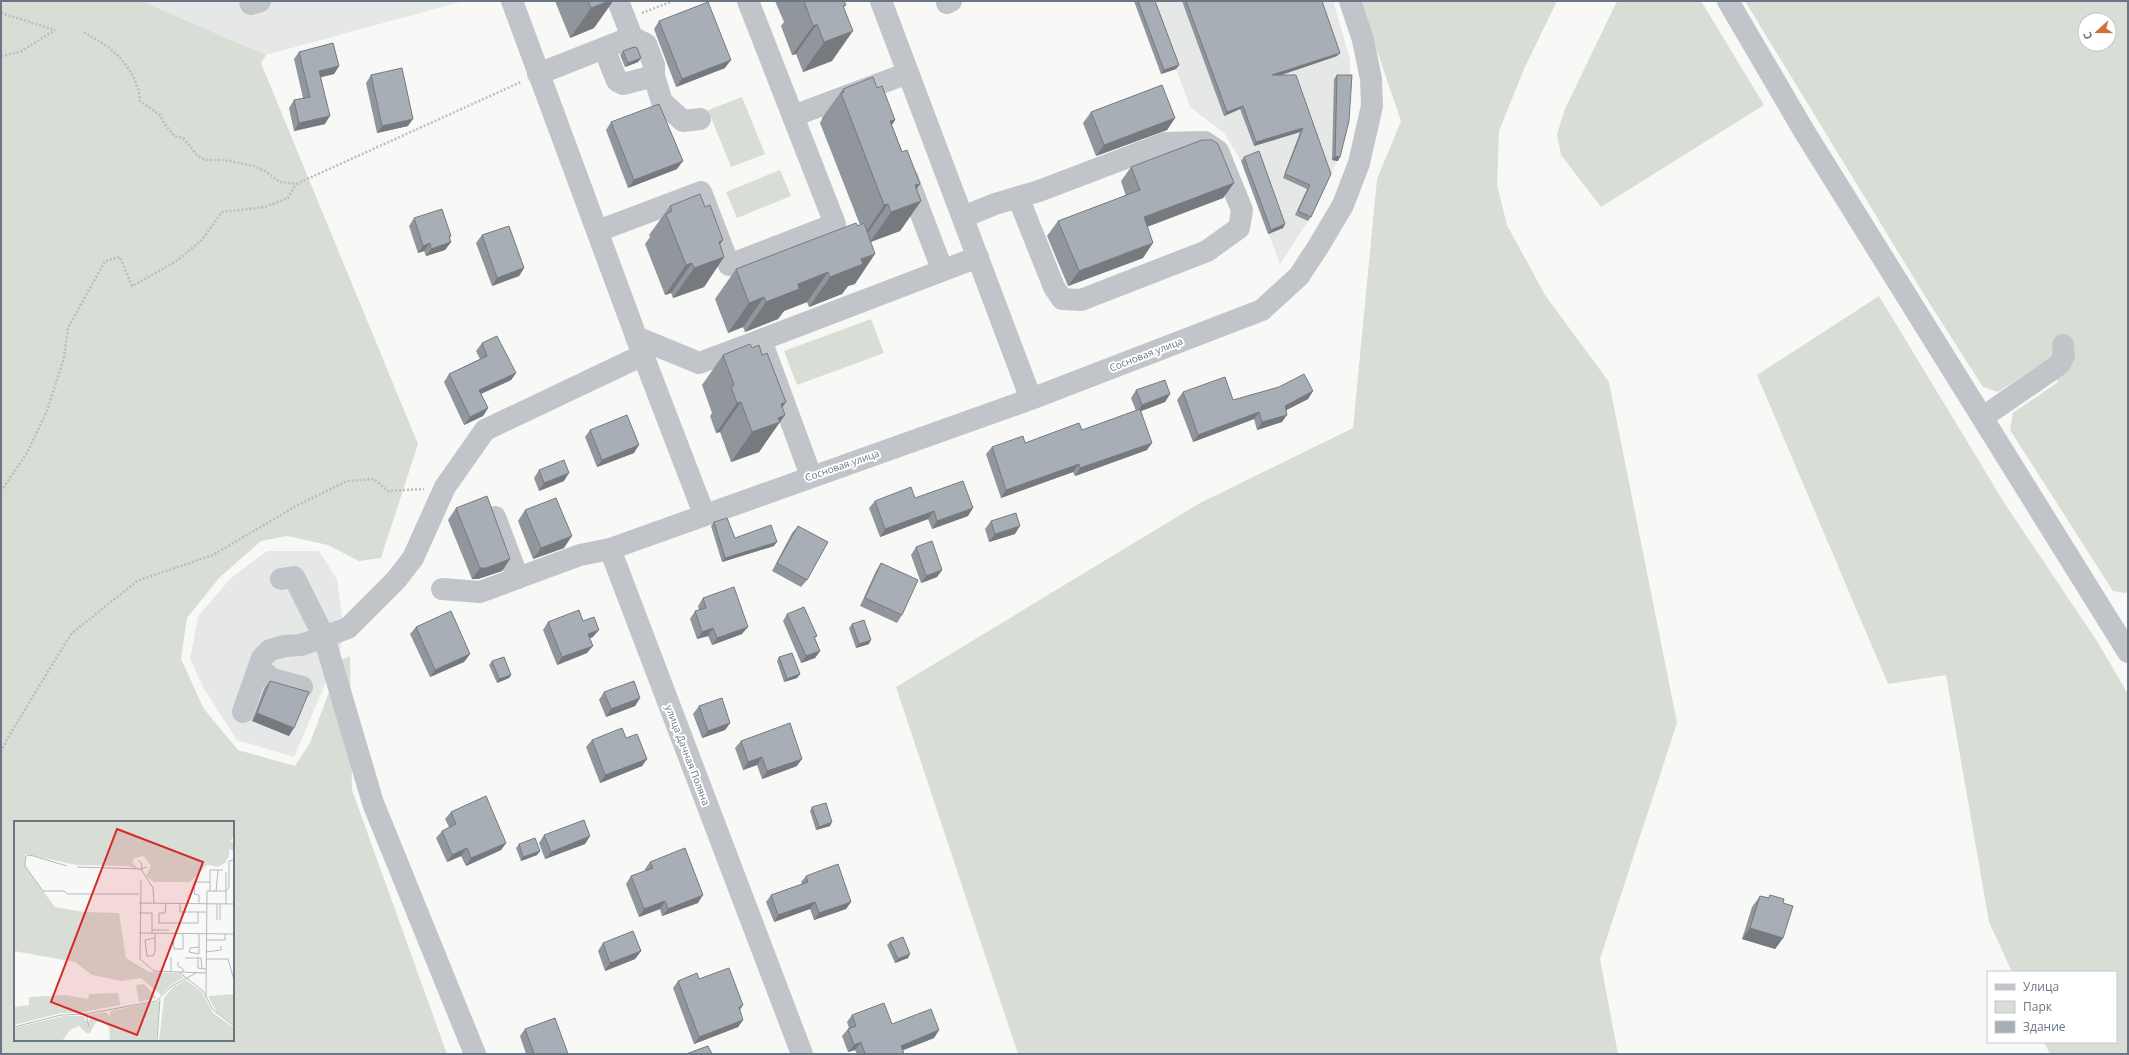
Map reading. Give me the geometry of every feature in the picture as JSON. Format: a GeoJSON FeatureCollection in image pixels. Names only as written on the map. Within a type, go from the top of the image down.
{"type":"FeatureCollection","features":[{"type":"Feature","properties":{"kind":"street"},"geometry":{"type":"LineString","coordinates":[[250,1],[251,4],[260,1]]}},
{"type":"Feature","properties":{"kind":"street"},"geometry":{"type":"LineString","coordinates":[[442,589],[480,592],[580,555],[610,549],[704,514],[538,74],[512,1]]}},
{"type":"Feature","properties":{"kind":"street"},"geometry":{"type":"LineString","coordinates":[[598,231],[701,192],[729,265],[835,224],[748,1]]}},
{"type":"Feature","properties":{"kind":"street"},"geometry":{"type":"LineString","coordinates":[[881,1],[1031,398]]}},
{"type":"Feature","properties":{"kind":"street","name":"Сосновая улица"},"geometry":{"type":"LineString","coordinates":[[704,514],[1031,398],[1262,310],[1299,276],[1343,205],[1360,163],[1372,106],[1372,79],[1363,40],[1350,1]]}},
{"type":"Feature","properties":{"kind":"street"},"geometry":{"type":"LineString","coordinates":[[1728,1],[1808,138],[1983,417],[2122,625],[2128,652]]}},
{"type":"Feature","properties":{"kind":"street"},"geometry":{"type":"LineString","coordinates":[[538,74],[604,48],[625,19],[646,44],[654,65],[654,76],[662,102],[683,121],[700,119]]}},
{"type":"Feature","properties":{"kind":"street"},"geometry":{"type":"LineString","coordinates":[[604,48],[617,81],[624,84],[654,76]]}},
{"type":"Feature","properties":{"kind":"street"},"geometry":{"type":"LineString","coordinates":[[793,116],[908,73]]}},
{"type":"Feature","properties":{"kind":"street"},"geometry":{"type":"LineString","coordinates":[[872,86],[880,108]]}},
{"type":"Feature","properties":{"kind":"street"},"geometry":{"type":"LineString","coordinates":[[963,217],[995,204],[1018,197],[1039,192],[1165,143],[1206,142],[1218,151],[1242,210],[1239,228],[1206,251],[1081,300],[1062,299],[1054,287],[1018,197]]}},
{"type":"Feature","properties":{"kind":"street"},"geometry":{"type":"LineString","coordinates":[[900,159],[942,269]]}},
{"type":"Feature","properties":{"kind":"street"},"geometry":{"type":"LineString","coordinates":[[243,712],[262,658],[270,650],[285,646],[302,646],[348,628],[396,580],[413,558],[445,487],[485,430],[640,346],[699,363],[942,269],[978,257]]}},
{"type":"Feature","properties":{"kind":"street"},"geometry":{"type":"LineString","coordinates":[[760,340],[811,476]]}},
{"type":"Feature","properties":{"kind":"street"},"geometry":{"type":"LineString","coordinates":[[1983,417],[2060,364],[2064,355],[2063,345]]}},
{"type":"Feature","properties":{"kind":"street"},"geometry":{"type":"LineString","coordinates":[[495,518],[518,578]]}},
{"type":"Feature","properties":{"kind":"street","name":"улица Дачная Поляна"},"geometry":{"type":"LineString","coordinates":[[610,549],[802,1054]]}},
{"type":"Feature","properties":{"kind":"street"},"geometry":{"type":"LineString","coordinates":[[282,579],[294,577],[324,637],[373,803],[475,1054]]}},
{"type":"Feature","properties":{"kind":"street"},"geometry":{"type":"LineString","coordinates":[[259,668],[272,679],[302,687]]}},
{"type":"Feature","properties":{"kind":"path"},"geometry":{"type":"LineString","coordinates":[[625,19],[673,1]]}},
{"type":"Feature","properties":{"kind":"path"},"geometry":{"type":"LineString","coordinates":[[1,14],[55,30],[20,52],[1,56]]}},
{"type":"Feature","properties":{"kind":"path"},"geometry":{"type":"LineString","coordinates":[[84,32],[105,44],[121,58],[135,79],[140,90],[140,101],[160,115],[170,132],[174,136],[183,138],[197,155],[206,160],[224,160],[254,166],[265,171],[280,182],[296,184],[538,74]]}},
{"type":"Feature","properties":{"kind":"path"},"geometry":{"type":"LineString","coordinates":[[1,491],[26,453],[47,410],[64,358],[68,328],[105,262],[120,257],[132,286],[175,262],[202,240],[222,212],[265,207],[288,198],[296,184]]}},
{"type":"Feature","properties":{"kind":"path"},"geometry":{"type":"LineString","coordinates":[[1,752],[7,739],[72,634],[137,581],[213,555],[296,506],[347,481],[374,479],[388,492],[445,487]]}},
{"type":"Feature","properties":{"kind":"shaded area"},"geometry":{"type":"Polygon","coordinates":[[[141,1],[464,1],[266,55],[141,1]]]}},
{"type":"Feature","properties":{"kind":"shaded area"},"geometry":{"type":"Polygon","coordinates":[[[1134,1],[1333,1],[1350,59],[1350,79],[1339,157],[1308,221],[1280,264],[1241,161],[1224,133],[1190,107],[1176,69],[1161,74],[1134,1]]]}},
{"type":"Feature","properties":{"kind":"shaded area"},"geometry":{"type":"Polygon","coordinates":[[[267,551],[319,551],[337,579],[342,617],[341,647],[294,757],[237,740],[204,689],[190,659],[198,616],[231,578],[267,551]]]}},
{"type":"Feature","properties":{"kind":"green space"},"geometry":{"type":"Polygon","coordinates":[[[1,1],[141,1],[266,55],[261,63],[418,444],[381,558],[359,561],[328,545],[287,536],[261,541],[220,577],[187,618],[181,659],[204,709],[238,750],[295,766],[310,743],[341,660],[350,656],[352,790],[447,1054],[1,1054],[1,1]]]}},
{"type":"Feature","properties":{"kind":"green space"},"geometry":{"type":"Polygon","coordinates":[[[1360,1],[1557,1],[1524,69],[1499,131],[1497,185],[1507,225],[1545,295],[1609,382],[1677,723],[1600,959],[1618,1054],[1018,1054],[896,687],[1200,503],[1353,428],[1377,179],[1401,121],[1360,1]]]}},
{"type":"Feature","properties":{"kind":"green space"},"geometry":{"type":"Polygon","coordinates":[[[1617,1],[1701,1],[1764,105],[1601,207],[1561,155],[1557,134],[1565,109],[1617,1]]]}},
{"type":"Feature","properties":{"kind":"green space"},"geometry":{"type":"Polygon","coordinates":[[[1745,1],[2128,1],[2128,592],[2113,591],[2010,430],[2013,413],[2058,382],[2046,361],[1998,392],[1983,387],[1928,301],[1745,1]]]}},
{"type":"Feature","properties":{"kind":"green space"},"geometry":{"type":"Polygon","coordinates":[[[742,97],[765,154],[731,167],[708,110],[742,97]]]}},
{"type":"Feature","properties":{"kind":"green space"},"geometry":{"type":"Polygon","coordinates":[[[780,170],[791,196],[737,218],[726,192],[780,170]]]}},
{"type":"Feature","properties":{"kind":"green space"},"geometry":{"type":"Polygon","coordinates":[[[1879,296],[2005,504],[2097,641],[2128,694],[2128,1054],[2050,1054],[2044,1043],[2117,1043],[2117,971],[2012,971],[1989,922],[1946,675],[1888,684],[1757,375],[1879,296]]]}},
{"type":"Feature","properties":{"kind":"green space"},"geometry":{"type":"Polygon","coordinates":[[[871,319],[884,353],[797,385],[784,351],[871,319]]]}},
{"type":"Feature","properties":{"kind":"building"},"geometry":{"type":"Polygon","coordinates":[[[588,1],[609,1],[591,8],[588,1]]]}},
{"type":"Feature","properties":{"kind":"building"},"geometry":{"type":"Polygon","coordinates":[[[804,1],[844,1],[846,5],[843,6],[853,31],[824,42],[817,24],[813,26],[804,1]]]}},
{"type":"Feature","properties":{"kind":"building"},"geometry":{"type":"Polygon","coordinates":[[[1138,1],[1155,1],[1179,65],[1164,70],[1138,1]]]}},
{"type":"Feature","properties":{"kind":"building"},"geometry":{"type":"Polygon","coordinates":[[[1186,1],[1322,1],[1340,53],[1272,75],[1296,75],[1331,174],[1311,217],[1298,211],[1310,185],[1285,174],[1303,128],[1256,142],[1243,106],[1227,112],[1186,1]]]}},
{"type":"Feature","properties":{"kind":"building"},"geometry":{"type":"Polygon","coordinates":[[[708,2],[731,60],[682,79],[659,21],[708,2]]]}},
{"type":"Feature","properties":{"kind":"building"},"geometry":{"type":"Polygon","coordinates":[[[333,43],[339,66],[319,71],[330,116],[299,123],[294,100],[310,97],[299,52],[333,43]]]}},
{"type":"Feature","properties":{"kind":"building"},"geometry":{"type":"Polygon","coordinates":[[[634,47],[637,48],[641,58],[628,63],[623,51],[634,47]]]}},
{"type":"Feature","properties":{"kind":"building"},"geometry":{"type":"Polygon","coordinates":[[[402,68],[413,119],[382,126],[371,75],[402,68]]]}},
{"type":"Feature","properties":{"kind":"building"},"geometry":{"type":"Polygon","coordinates":[[[1337,75],[1352,75],[1349,121],[1340,157],[1335,156],[1337,75]]]}},
{"type":"Feature","properties":{"kind":"building"},"geometry":{"type":"Polygon","coordinates":[[[873,77],[877,88],[882,86],[895,120],[890,121],[902,152],[907,150],[920,184],[915,185],[921,201],[891,212],[888,204],[884,205],[841,93],[844,92],[843,89],[873,77]]]}},
{"type":"Feature","properties":{"kind":"building"},"geometry":{"type":"Polygon","coordinates":[[[1162,85],[1175,118],[1104,145],[1091,112],[1162,85]]]}},
{"type":"Feature","properties":{"kind":"building"},"geometry":{"type":"Polygon","coordinates":[[[659,104],[683,161],[634,180],[611,122],[659,104]]]}},
{"type":"Feature","properties":{"kind":"building"},"geometry":{"type":"Polygon","coordinates":[[[1202,140],[1212,140],[1218,144],[1234,183],[1144,217],[1153,243],[1079,271],[1058,221],[1140,190],[1131,167],[1202,140]]]}},
{"type":"Feature","properties":{"kind":"building"},"geometry":{"type":"Polygon","coordinates":[[[1259,151],[1285,224],[1271,230],[1244,157],[1259,151]]]}},
{"type":"Feature","properties":{"kind":"building"},"geometry":{"type":"Polygon","coordinates":[[[700,194],[705,207],[710,205],[723,240],[719,242],[724,257],[694,268],[692,263],[686,265],[666,214],[672,211],[670,206],[700,194]]]}},
{"type":"Feature","properties":{"kind":"building"},"geometry":{"type":"Polygon","coordinates":[[[442,209],[451,236],[449,237],[451,242],[431,249],[430,243],[423,246],[414,218],[442,209]]]}},
{"type":"Feature","properties":{"kind":"building"},"geometry":{"type":"Polygon","coordinates":[[[856,223],[858,226],[864,223],[875,254],[861,259],[863,264],[830,277],[828,272],[798,284],[799,289],[766,302],[764,297],[749,303],[736,269],[856,223]]]}},
{"type":"Feature","properties":{"kind":"building"},"geometry":{"type":"Polygon","coordinates":[[[509,226],[524,268],[497,278],[482,235],[509,226]]]}},
{"type":"Feature","properties":{"kind":"building"},"geometry":{"type":"Polygon","coordinates":[[[497,336],[516,373],[479,390],[488,408],[470,417],[449,374],[487,356],[482,343],[497,336]]]}},
{"type":"Feature","properties":{"kind":"building"},"geometry":{"type":"Polygon","coordinates":[[[750,344],[752,348],[759,345],[762,355],[767,353],[786,402],[781,404],[785,415],[778,418],[780,422],[752,432],[741,402],[737,403],[731,387],[734,385],[723,355],[750,344]]]}},
{"type":"Feature","properties":{"kind":"building"},"geometry":{"type":"Polygon","coordinates":[[[1304,374],[1313,391],[1285,406],[1287,415],[1262,422],[1259,412],[1198,435],[1183,392],[1225,377],[1233,400],[1279,387],[1304,374]]]}},
{"type":"Feature","properties":{"kind":"building"},"geometry":{"type":"Polygon","coordinates":[[[1165,380],[1170,394],[1142,405],[1136,390],[1165,380]]]}},
{"type":"Feature","properties":{"kind":"building"},"geometry":{"type":"Polygon","coordinates":[[[1140,409],[1152,443],[1080,468],[1079,464],[1006,490],[992,447],[1023,436],[1025,443],[1079,423],[1082,430],[1140,409]]]}},
{"type":"Feature","properties":{"kind":"building"},"geometry":{"type":"Polygon","coordinates":[[[627,415],[639,445],[602,460],[590,430],[627,415]]]}},
{"type":"Feature","properties":{"kind":"building"},"geometry":{"type":"Polygon","coordinates":[[[564,460],[569,473],[544,483],[539,470],[564,460]]]}},
{"type":"Feature","properties":{"kind":"building"},"geometry":{"type":"Polygon","coordinates":[[[963,481],[973,508],[937,521],[934,511],[885,529],[875,501],[911,487],[915,498],[963,481]]]}},
{"type":"Feature","properties":{"kind":"building"},"geometry":{"type":"Polygon","coordinates":[[[487,496],[510,559],[486,568],[480,568],[456,508],[487,496]]]}},
{"type":"Feature","properties":{"kind":"building"},"geometry":{"type":"Polygon","coordinates":[[[556,498],[572,536],[541,548],[525,510],[556,498]]]}},
{"type":"Feature","properties":{"kind":"building"},"geometry":{"type":"Polygon","coordinates":[[[1016,513],[1020,526],[995,534],[991,521],[1016,513]]]}},
{"type":"Feature","properties":{"kind":"building"},"geometry":{"type":"Polygon","coordinates":[[[727,518],[735,538],[771,525],[777,542],[725,558],[714,522],[727,518]]]}},
{"type":"Feature","properties":{"kind":"building"},"geometry":{"type":"Polygon","coordinates":[[[798,526],[828,542],[807,580],[777,563],[798,526]]]}},
{"type":"Feature","properties":{"kind":"building"},"geometry":{"type":"Polygon","coordinates":[[[932,541],[942,570],[926,576],[916,547],[932,541]]]}},
{"type":"Feature","properties":{"kind":"building"},"geometry":{"type":"Polygon","coordinates":[[[881,563],[918,580],[902,615],[865,598],[881,563]]]}},
{"type":"Feature","properties":{"kind":"building"},"geometry":{"type":"Polygon","coordinates":[[[734,587],[748,627],[717,638],[713,628],[702,632],[695,611],[706,608],[703,598],[734,587]]]}},
{"type":"Feature","properties":{"kind":"building"},"geometry":{"type":"Polygon","coordinates":[[[804,607],[817,636],[814,637],[820,651],[806,656],[787,614],[804,607]]]}},
{"type":"Feature","properties":{"kind":"building"},"geometry":{"type":"Polygon","coordinates":[[[579,610],[583,621],[594,617],[599,630],[588,634],[593,646],[562,657],[548,622],[579,610]]]}},
{"type":"Feature","properties":{"kind":"building"},"geometry":{"type":"Polygon","coordinates":[[[451,611],[470,654],[435,670],[416,627],[451,611]]]}},
{"type":"Feature","properties":{"kind":"building"},"geometry":{"type":"Polygon","coordinates":[[[864,620],[871,640],[859,644],[852,624],[864,620]]]}},
{"type":"Feature","properties":{"kind":"building"},"geometry":{"type":"Polygon","coordinates":[[[792,653],[800,674],[787,679],[779,657],[792,653]]]}},
{"type":"Feature","properties":{"kind":"building"},"geometry":{"type":"Polygon","coordinates":[[[504,657],[511,675],[499,679],[492,661],[504,657]]]}},
{"type":"Feature","properties":{"kind":"building"},"geometry":{"type":"Polygon","coordinates":[[[270,681],[309,692],[294,728],[257,713],[270,681]]]}},
{"type":"Feature","properties":{"kind":"building"},"geometry":{"type":"Polygon","coordinates":[[[634,681],[640,698],[611,709],[604,692],[634,681]]]}},
{"type":"Feature","properties":{"kind":"building"},"geometry":{"type":"Polygon","coordinates":[[[722,698],[730,723],[708,731],[699,706],[722,698]]]}},
{"type":"Feature","properties":{"kind":"building"},"geometry":{"type":"Polygon","coordinates":[[[790,723],[802,759],[767,771],[762,757],[748,762],[741,741],[790,723]]]}},
{"type":"Feature","properties":{"kind":"building"},"geometry":{"type":"Polygon","coordinates":[[[622,728],[626,738],[637,734],[647,759],[605,775],[592,740],[622,728]]]}},
{"type":"Feature","properties":{"kind":"building"},"geometry":{"type":"Polygon","coordinates":[[[486,796],[506,843],[471,858],[467,848],[452,855],[442,831],[456,824],[451,812],[486,796]]]}},
{"type":"Feature","properties":{"kind":"building"},"geometry":{"type":"Polygon","coordinates":[[[826,803],[832,822],[819,827],[812,807],[826,803]]]}},
{"type":"Feature","properties":{"kind":"building"},"geometry":{"type":"Polygon","coordinates":[[[584,820],[590,836],[551,852],[544,835],[584,820]]]}},
{"type":"Feature","properties":{"kind":"building"},"geometry":{"type":"Polygon","coordinates":[[[535,838],[540,851],[523,857],[519,844],[535,838]]]}},
{"type":"Feature","properties":{"kind":"building"},"geometry":{"type":"Polygon","coordinates":[[[685,848],[703,895],[668,909],[665,901],[644,909],[631,876],[653,868],[650,862],[685,848]]]}},
{"type":"Feature","properties":{"kind":"building"},"geometry":{"type":"Polygon","coordinates":[[[838,864],[851,902],[819,913],[815,902],[778,915],[771,895],[808,882],[806,876],[838,864]]]}},
{"type":"Feature","properties":{"kind":"building"},"geometry":{"type":"Polygon","coordinates":[[[1770,895],[1784,899],[1783,903],[1793,906],[1783,938],[1750,928],[1760,896],[1769,898],[1770,895]]]}},
{"type":"Feature","properties":{"kind":"building"},"geometry":{"type":"Polygon","coordinates":[[[633,931],[641,951],[610,963],[603,943],[633,931]]]}},
{"type":"Feature","properties":{"kind":"building"},"geometry":{"type":"Polygon","coordinates":[[[903,937],[910,954],[898,959],[890,942],[903,937]]]}},
{"type":"Feature","properties":{"kind":"building"},"geometry":{"type":"Polygon","coordinates":[[[729,968],[743,1005],[739,1007],[743,1020],[699,1037],[678,981],[697,973],[699,979],[729,968]]]}},
{"type":"Feature","properties":{"kind":"building"},"geometry":{"type":"Polygon","coordinates":[[[884,1003],[892,1024],[931,1009],[939,1030],[901,1046],[904,1054],[865,1054],[861,1042],[854,1045],[848,1029],[856,1026],[852,1015],[884,1003]]]}},
{"type":"Feature","properties":{"kind":"building"},"geometry":{"type":"Polygon","coordinates":[[[555,1018],[568,1054],[534,1054],[525,1029],[555,1018]]]}},
{"type":"Feature","properties":{"kind":"building"},"geometry":{"type":"Polygon","coordinates":[[[708,1046],[712,1054],[686,1054],[708,1046]]]}}]}
